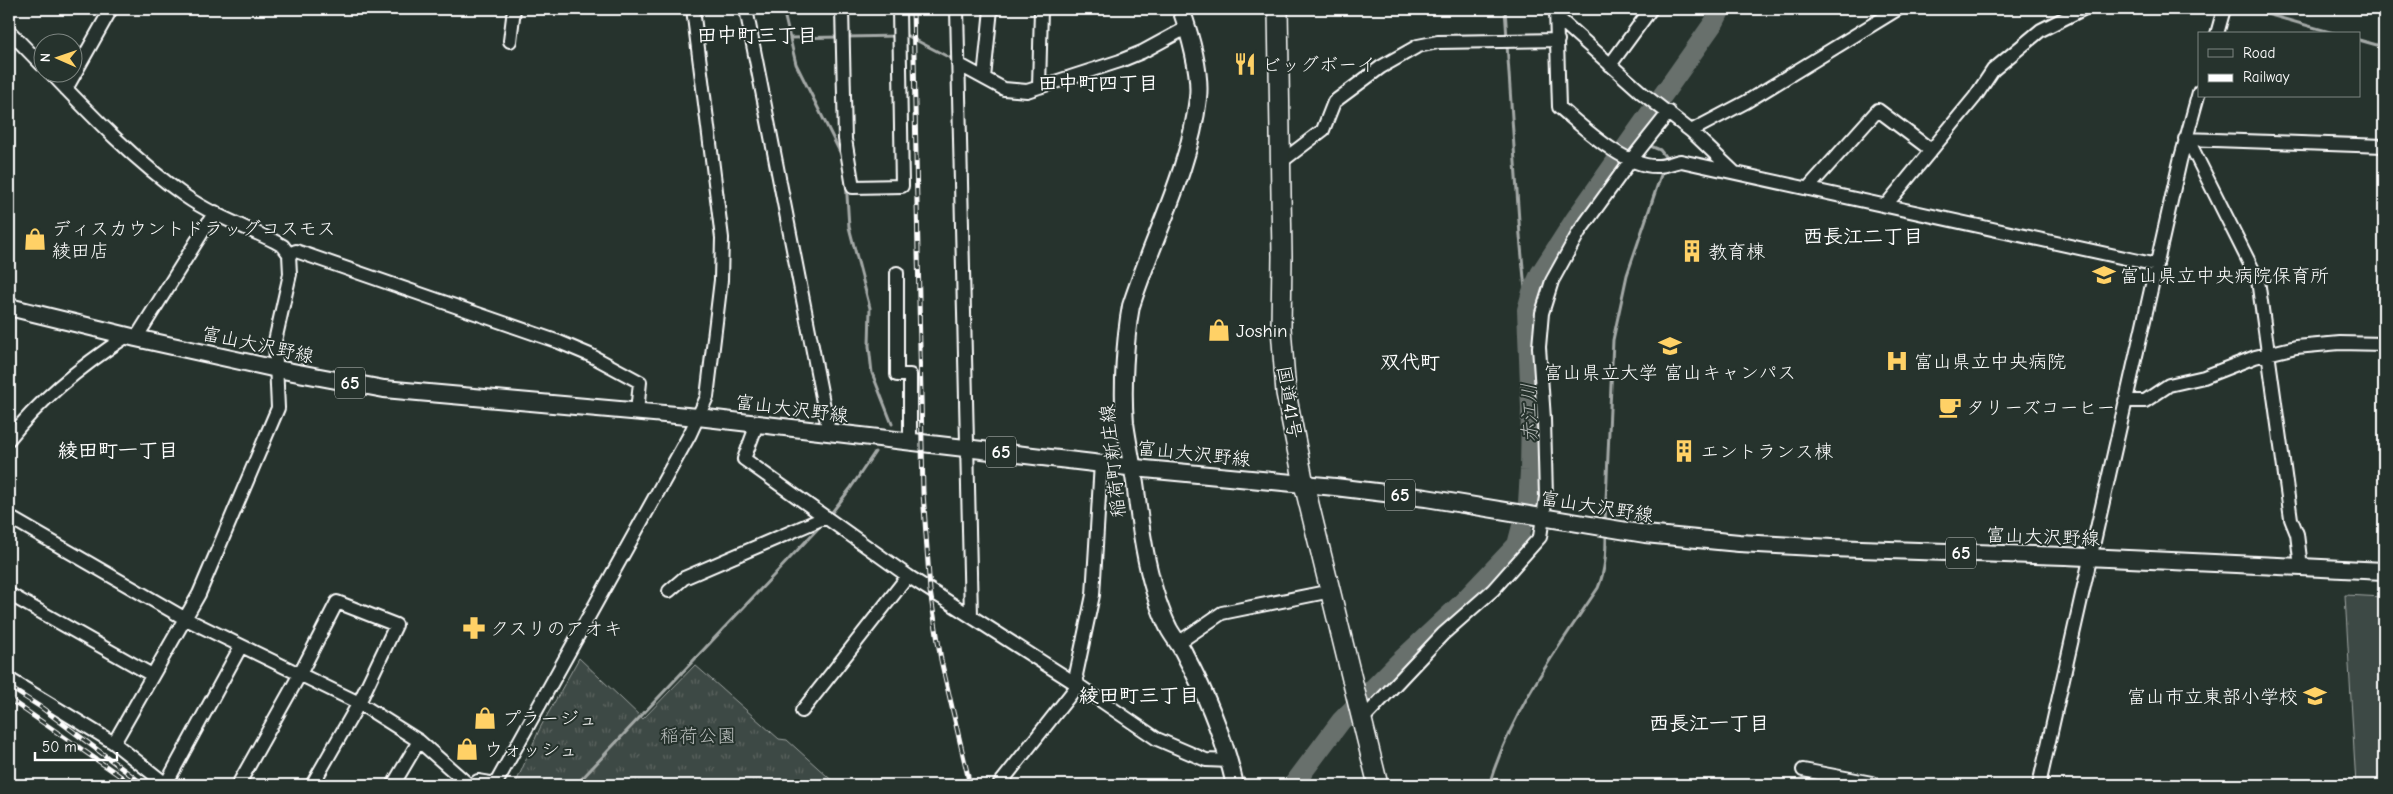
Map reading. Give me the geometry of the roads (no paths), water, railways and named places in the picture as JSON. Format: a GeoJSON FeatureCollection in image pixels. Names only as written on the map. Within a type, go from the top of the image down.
{"type":"FeatureCollection","features":[{"type":"Feature","properties":{"kind":"highway","name":"国道41号"},"geometry":{"type":"LineString","coordinates":[[1278,9],[1281,162],[1281,328],[1286,392],[1304,484],[1332,590],[1378,785]]}},
{"type":"Feature","properties":{"kind":"main road","name":"稲荷町新庄線"},"geometry":{"type":"LineString","coordinates":[[1181,9],[1192,41],[1199,97],[1186,153],[1143,268],[1131,306],[1126,329],[1125,422],[1140,525],[1156,591],[1169,629],[1203,691],[1230,761],[1235,785]]}},
{"type":"Feature","properties":{"kind":"main road","name":"富山大沢野線"},"geometry":{"type":"LineString","coordinates":[[9,307],[131,337],[277,369],[384,389],[698,417],[1133,467],[1426,498],[1645,534],[1739,543],[2384,571]]}},
{"type":"Feature","properties":{"kind":"street"},"geometry":{"type":"LineString","coordinates":[[66,89],[111,9]]}},
{"type":"Feature","properties":{"kind":"street"},"geometry":{"type":"LineString","coordinates":[[510,41],[514,9]]}},
{"type":"Feature","properties":{"kind":"street"},"geometry":{"type":"LineString","coordinates":[[9,517],[184,618],[359,704],[419,741],[471,785],[478,780],[495,784],[690,434],[707,397],[721,280],[722,238],[693,9]]}},
{"type":"Feature","properties":{"kind":"street"},"geometry":{"type":"LineString","coordinates":[[746,9],[830,433]]}},
{"type":"Feature","properties":{"kind":"street"},"geometry":{"type":"LineString","coordinates":[[842,9],[845,139],[853,187],[902,186],[899,9]]}},
{"type":"Feature","properties":{"kind":"street"},"geometry":{"type":"LineString","coordinates":[[957,9],[971,616]]}},
{"type":"Feature","properties":{"kind":"street"},"geometry":{"type":"LineString","coordinates":[[984,78],[991,9]]}},
{"type":"Feature","properties":{"kind":"street"},"geometry":{"type":"LineString","coordinates":[[1039,87],[1041,9]]}},
{"type":"Feature","properties":{"kind":"street"},"geometry":{"type":"LineString","coordinates":[[1610,65],[1651,9]]}},
{"type":"Feature","properties":{"kind":"street"},"geometry":{"type":"LineString","coordinates":[[1691,131],[1746,102],[1898,9]]}},
{"type":"Feature","properties":{"kind":"street"},"geometry":{"type":"LineString","coordinates":[[1886,205],[1975,98],[1993,70],[2041,30],[2083,9]]}},
{"type":"Feature","properties":{"kind":"street"},"geometry":{"type":"LineString","coordinates":[[2217,32],[2222,9]]}},
{"type":"Feature","properties":{"kind":"street"},"geometry":{"type":"LineString","coordinates":[[1558,11],[1610,65],[1642,93],[1670,112],[1734,172]]}},
{"type":"Feature","properties":{"kind":"street"},"geometry":{"type":"LineString","coordinates":[[1558,11],[1559,107],[1600,141],[1631,160],[1641,164],[1658,166],[1681,161],[2157,265]]}},
{"type":"Feature","properties":{"kind":"street"},"geometry":{"type":"LineString","coordinates":[[958,64],[1004,89],[1027,91],[1142,52],[1188,27]]}},
{"type":"Feature","properties":{"kind":"street"},"geometry":{"type":"LineString","coordinates":[[9,31],[32,55]]}},
{"type":"Feature","properties":{"kind":"street"},"geometry":{"type":"LineString","coordinates":[[1281,162],[1323,130],[1334,102],[1381,67],[1418,46],[1438,42],[1558,40]]}},
{"type":"Feature","properties":{"kind":"street"},"geometry":{"type":"LineString","coordinates":[[59,82],[141,162],[186,197],[274,240],[289,254],[290,274],[275,341],[278,408],[200,594],[184,618],[114,742]]}},
{"type":"Feature","properties":{"kind":"street"},"geometry":{"type":"LineString","coordinates":[[2039,785],[2092,558],[2125,401],[2157,265],[2189,144],[2198,97]]}},
{"type":"Feature","properties":{"kind":"street"},"geometry":{"type":"LineString","coordinates":[[1808,188],[1878,110],[1931,150]]}},
{"type":"Feature","properties":{"kind":"street"},"geometry":{"type":"LineString","coordinates":[[1362,719],[1443,634],[1493,590],[1540,537],[1546,489],[1539,347],[1542,313],[1552,281],[1567,251],[1631,160],[1670,112]]}},
{"type":"Feature","properties":{"kind":"street"},"geometry":{"type":"LineString","coordinates":[[2189,144],[2384,146]]}},
{"type":"Feature","properties":{"kind":"street"},"geometry":{"type":"LineString","coordinates":[[2189,144],[2258,280],[2270,354],[2291,519],[2297,534],[2301,567]]}},
{"type":"Feature","properties":{"kind":"street"},"geometry":{"type":"LineString","coordinates":[[9,439],[46,399],[76,372],[131,337],[215,212]]}},
{"type":"Feature","properties":{"kind":"street"},"geometry":{"type":"LineString","coordinates":[[289,254],[296,251],[346,266],[559,342],[590,355],[640,382],[637,412]]}},
{"type":"Feature","properties":{"kind":"street"},"geometry":{"type":"LineString","coordinates":[[897,273],[897,375],[910,375],[910,442]]}},
{"type":"Feature","properties":{"kind":"street"},"geometry":{"type":"LineString","coordinates":[[2125,401],[2144,401],[2169,385],[2204,377],[2256,357],[2296,347],[2340,343],[2384,344]]}},
{"type":"Feature","properties":{"kind":"street"},"geometry":{"type":"LineString","coordinates":[[757,424],[744,459],[908,576],[1078,685],[1157,739],[1206,760],[1230,761]]}},
{"type":"Feature","properties":{"kind":"street"},"geometry":{"type":"LineString","coordinates":[[999,785],[1078,685],[1076,675],[1093,595],[1101,463]]}},
{"type":"Feature","properties":{"kind":"street"},"geometry":{"type":"LineString","coordinates":[[669,591],[684,578],[826,517]]}},
{"type":"Feature","properties":{"kind":"street"},"geometry":{"type":"LineString","coordinates":[[802,710],[908,576]]}},
{"type":"Feature","properties":{"kind":"street"},"geometry":{"type":"LineString","coordinates":[[1178,643],[1222,612],[1332,590]]}},
{"type":"Feature","properties":{"kind":"street"},"geometry":{"type":"LineString","coordinates":[[9,594],[152,675]]}},
{"type":"Feature","properties":{"kind":"street"},"geometry":{"type":"LineString","coordinates":[[238,785],[300,674],[337,602],[396,625],[359,704],[312,785]]}},
{"type":"Feature","properties":{"kind":"street"},"geometry":{"type":"LineString","coordinates":[[9,679],[114,742],[167,785],[241,646]]}},
{"type":"Feature","properties":{"kind":"street"},"geometry":{"type":"LineString","coordinates":[[393,785],[419,741]]}},
{"type":"Feature","properties":{"kind":"street"},"geometry":{"type":"LineString","coordinates":[[1803,770],[1872,783],[1871,785]]}},
{"type":"Feature","properties":{"kind":"waterway"},"geometry":{"type":"LineString","coordinates":[[783,9],[796,64],[843,158]]}},
{"type":"Feature","properties":{"kind":"waterway"},"geometry":{"type":"LineString","coordinates":[[1505,9],[1507,38]]}},
{"type":"Feature","properties":{"kind":"waterway","name":"赤江川"},"geometry":{"type":"LineString","coordinates":[[1293,785],[1341,721],[1399,662],[1460,605],[1517,545],[1528,503],[1530,471],[1531,408],[1527,310],[1532,292],[1540,274],[1576,218],[1715,21],[1721,9]]}},
{"type":"Feature","properties":{"kind":"waterway"},"geometry":{"type":"LineString","coordinates":[[2249,9],[2330,32]]}},
{"type":"Feature","properties":{"kind":"waterway"},"geometry":{"type":"LineString","coordinates":[[846,37],[898,36]]}},
{"type":"Feature","properties":{"kind":"waterway"},"geometry":{"type":"LineString","coordinates":[[904,36],[908,36],[954,60]]}},
{"type":"Feature","properties":{"kind":"waterway"},"geometry":{"type":"LineString","coordinates":[[790,38],[840,37]]}},
{"type":"Feature","properties":{"kind":"waterway"},"geometry":{"type":"LineString","coordinates":[[2360,40],[2384,47]]}},
{"type":"Feature","properties":{"kind":"waterway"},"geometry":{"type":"LineString","coordinates":[[1507,44],[1527,310]]}},
{"type":"Feature","properties":{"kind":"waterway"},"geometry":{"type":"LineString","coordinates":[[1634,137],[1641,141]]}},
{"type":"Feature","properties":{"kind":"waterway"},"geometry":{"type":"LineString","coordinates":[[1646,144],[1660,150],[1667,159],[1666,161]]}},
{"type":"Feature","properties":{"kind":"waterway"},"geometry":{"type":"LineString","coordinates":[[1605,523],[1613,340],[1627,275],[1663,169]]}},
{"type":"Feature","properties":{"kind":"waterway"},"geometry":{"type":"LineString","coordinates":[[846,179],[849,227],[870,308],[869,346],[872,373],[892,424]]}},
{"type":"Feature","properties":{"kind":"waterway"},"geometry":{"type":"LineString","coordinates":[[829,516],[875,452]]}},
{"type":"Feature","properties":{"kind":"waterway"},"geometry":{"type":"LineString","coordinates":[[576,785],[823,523]]}},
{"type":"Feature","properties":{"kind":"waterway"},"geometry":{"type":"LineString","coordinates":[[1489,785],[1522,707],[1536,682],[1598,588],[1604,567],[1606,532]]}},
{"type":"Feature","properties":{"kind":"railway"},"geometry":{"type":"LineString","coordinates":[[913,9],[923,493],[930,591],[941,660],[970,785]]}},
{"type":"Feature","properties":{"kind":"railway"},"geometry":{"type":"LineString","coordinates":[[9,687],[42,708],[144,785]]}},
{"type":"Feature","properties":{"kind":"railway"},"geometry":{"type":"LineString","coordinates":[[9,699],[123,778]]}},
{"type":"Feature","properties":{"kind":"place","name":"ビッグボーイ"},"geometry":{"type":"Point","coordinates":[1245,64]}},
{"type":"Feature","properties":{"kind":"place","name":"ディスカウントドラッグコスモス 綾田店"},"geometry":{"type":"Point","coordinates":[35,239]}},
{"type":"Feature","properties":{"kind":"place","name":"教育棟"},"geometry":{"type":"Point","coordinates":[1692,251]}},
{"type":"Feature","properties":{"kind":"place","name":"富山県立中央病院保育所"},"geometry":{"type":"Point","coordinates":[2104,275]}},
{"type":"Feature","properties":{"kind":"place","name":"Joshin"},"geometry":{"type":"Point","coordinates":[1219,330]}},
{"type":"Feature","properties":{"kind":"place","name":"富山県立大学 富山キャンパス"},"geometry":{"type":"Point","coordinates":[1670,346]}},
{"type":"Feature","properties":{"kind":"place","name":"富山県立中央病院"},"geometry":{"type":"Point","coordinates":[1897,361]}},
{"type":"Feature","properties":{"kind":"place","name":"タリーズコーヒー"},"geometry":{"type":"Point","coordinates":[1950,407]}},
{"type":"Feature","properties":{"kind":"place","name":"エントランス棟"},"geometry":{"type":"Point","coordinates":[1684,451]}},
{"type":"Feature","properties":{"kind":"place","name":"クスリのアオキ"},"geometry":{"type":"Point","coordinates":[474,628]}},
{"type":"Feature","properties":{"kind":"place","name":"富山市立東部小学校"},"geometry":{"type":"Point","coordinates":[2315,696]}},
{"type":"Feature","properties":{"kind":"place","name":"プラージュ"},"geometry":{"type":"Point","coordinates":[485,718]}},
{"type":"Feature","properties":{"kind":"place","name":"ウォッシュ"},"geometry":{"type":"Point","coordinates":[467,749]}},
{"type":"Feature","properties":{"kind":"district","name":"田中町三丁目"},"geometry":{"type":"Point","coordinates":[757,35]}},
{"type":"Feature","properties":{"kind":"district","name":"田中町四丁目"},"geometry":{"type":"Point","coordinates":[1098,83]}},
{"type":"Feature","properties":{"kind":"district","name":"西長江二丁目"},"geometry":{"type":"Point","coordinates":[1863,236]}},
{"type":"Feature","properties":{"kind":"district","name":"双代町"},"geometry":{"type":"Point","coordinates":[1410,362]}},
{"type":"Feature","properties":{"kind":"district","name":"綾田町一丁目"},"geometry":{"type":"Point","coordinates":[118,450]}},
{"type":"Feature","properties":{"kind":"district","name":"綾田町三丁目"},"geometry":{"type":"Point","coordinates":[1139,695]}},
{"type":"Feature","properties":{"kind":"district","name":"西長江一丁目"},"geometry":{"type":"Point","coordinates":[1709,723]}},
{"type":"Feature","properties":{"kind":"park label","name":"稲荷公園"},"geometry":{"type":"Point","coordinates":[698,735]}}]}
